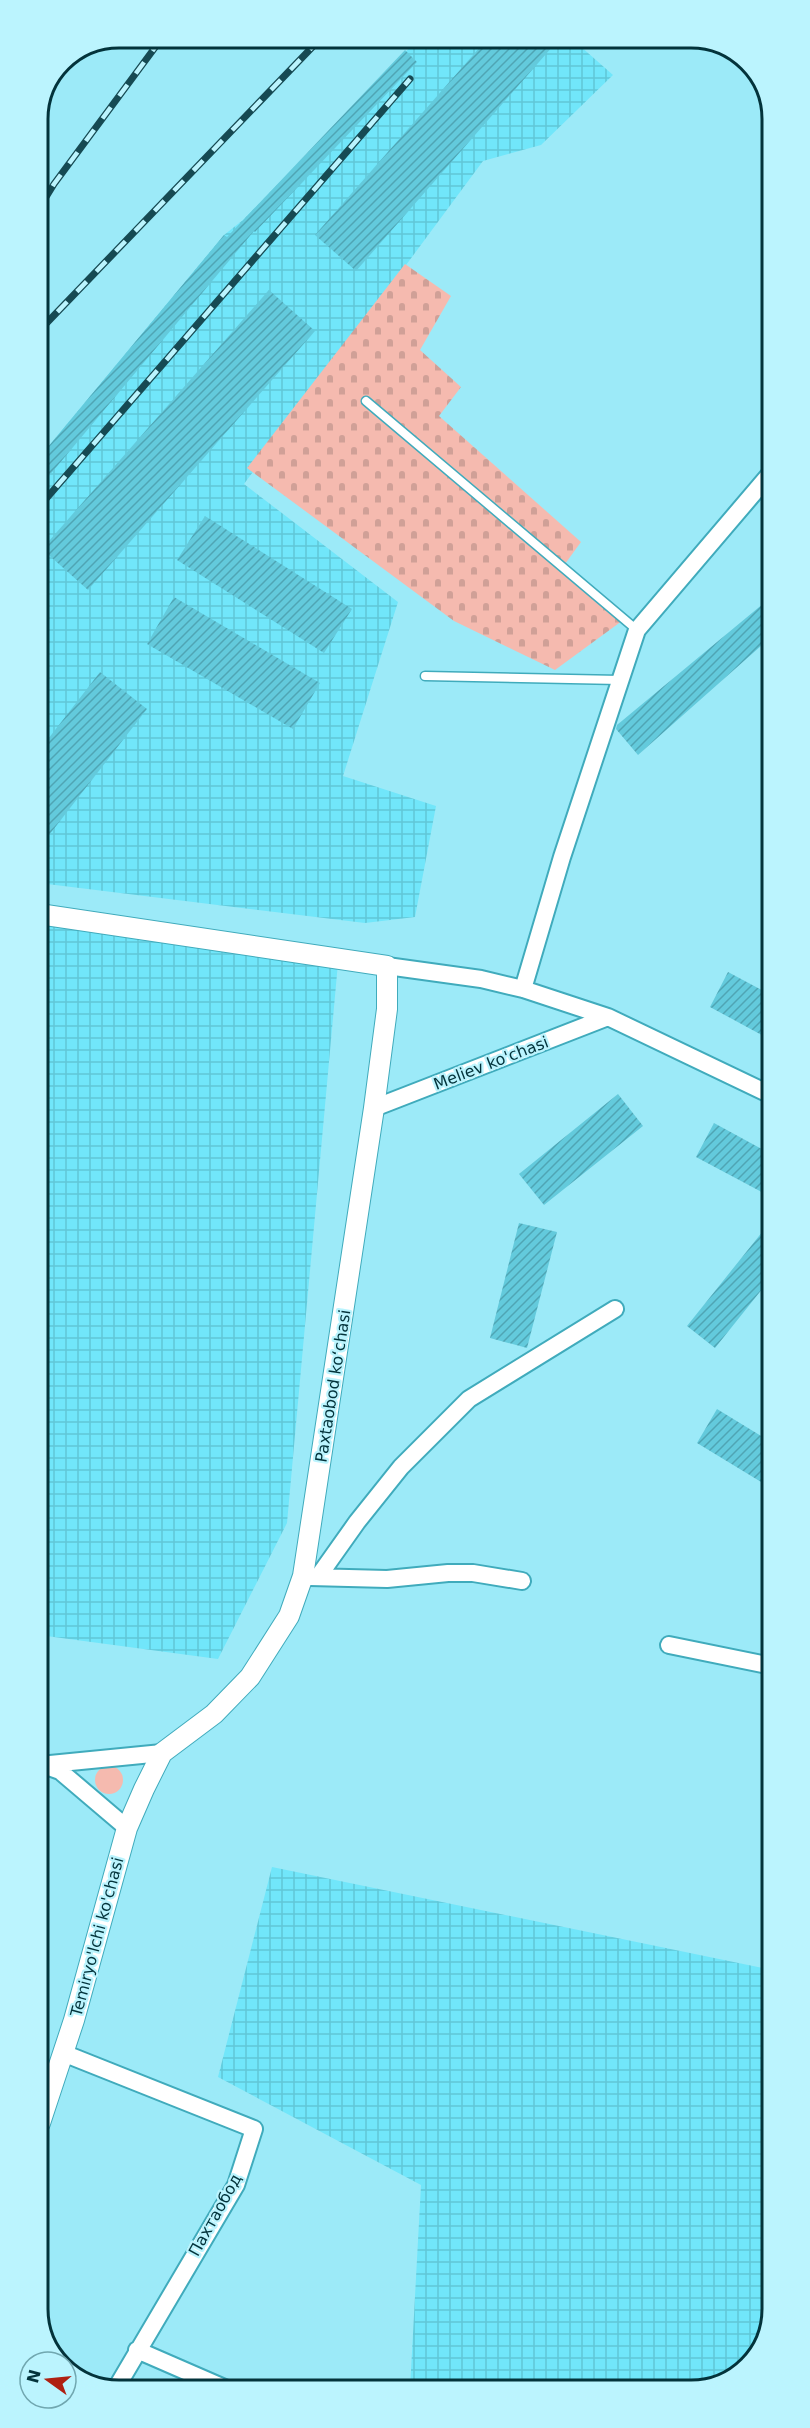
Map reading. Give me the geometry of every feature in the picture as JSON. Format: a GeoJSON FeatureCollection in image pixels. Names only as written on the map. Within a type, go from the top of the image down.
{"type":"FeatureCollection","features":[{"type":"Feature","properties":{"kind":"street"},"geometry":{"type":"LineString","coordinates":[[523,989],[562,857],[637,630],[762,483]]}},
{"type":"Feature","properties":{"kind":"street"},"geometry":{"type":"LineString","coordinates":[[48,915],[481,979],[523,989],[608,1017],[762,1091]]}},
{"type":"Feature","properties":{"kind":"street","name":"Paxtaobod ko‘chasi"},"geometry":{"type":"LineString","coordinates":[[162,1753],[214,1714],[250,1677],[311,1577],[387,1008],[387,966]]}},
{"type":"Feature","properties":{"kind":"street","name":"Meliev ko'chasi"},"geometry":{"type":"LineString","coordinates":[[374,1108],[608,1017]]}},
{"type":"Feature","properties":{"kind":"street"},"geometry":{"type":"LineString","coordinates":[[311,1577],[401,1467],[469,1400],[615,1309]]}},
{"type":"Feature","properties":{"kind":"street"},"geometry":{"type":"LineString","coordinates":[[311,1577],[387,1579],[448,1572],[473,1573],[522,1581]]}},
{"type":"Feature","properties":{"kind":"street"},"geometry":{"type":"LineString","coordinates":[[669,1645],[762,1664]]}},
{"type":"Feature","properties":{"kind":"street"},"geometry":{"type":"LineString","coordinates":[[48,1765],[162,1753]]}},
{"type":"Feature","properties":{"kind":"street","name":"Temiryo'lchi ko'chasi"},"geometry":{"type":"LineString","coordinates":[[48,2099],[127,1827],[162,1753]]}},
{"type":"Feature","properties":{"kind":"street"},"geometry":{"type":"LineString","coordinates":[[48,1768],[60,1771],[127,1827]]}},
{"type":"Feature","properties":{"kind":"street","name":"Пахтаобод"},"geometry":{"type":"LineString","coordinates":[[63,2053],[254,2129],[236,2185],[120,2380]]}},
{"type":"Feature","properties":{"kind":"street"},"geometry":{"type":"LineString","coordinates":[[137,2350],[206,2380]]}},
{"type":"Feature","properties":{"kind":"lane"},"geometry":{"type":"LineString","coordinates":[[366,401],[637,630]]}},
{"type":"Feature","properties":{"kind":"lane"},"geometry":{"type":"LineString","coordinates":[[425,676],[620,680]]}},
{"type":"Feature","properties":{"kind":"shaded area"},"geometry":{"type":"Polygon","coordinates":[[[409,48],[582,48],[613,75],[541,145],[483,161],[244,484],[398,602],[343,776],[436,806],[415,917],[365,923],[48,884],[48,447],[224,235],[243,220],[409,48]]]}},
{"type":"Feature","properties":{"kind":"shaded area"},"geometry":{"type":"Polygon","coordinates":[[[48,906],[339,952],[287,1523],[218,1659],[48,1636],[48,906]]]}},
{"type":"Feature","properties":{"kind":"shaded area"},"geometry":{"type":"Polygon","coordinates":[[[272,1867],[762,1968],[762,2309],[761,2323],[755,2340],[741,2359],[722,2373],[709,2378],[691,2380],[410,2380],[421,2185],[218,2077],[272,1867]]]}},
{"type":"Feature","properties":{"kind":"green space"},"geometry":{"type":"Polygon","coordinates":[[[405,264],[451,296],[420,350],[461,387],[439,416],[581,542],[562,568],[626,618],[555,670],[454,621],[247,468],[405,264]]]}},
{"type":"Feature","properties":{"kind":"green space"},"geometry":{"type":"Polygon","coordinates":[[[109,1766],[119,1770],[123,1780],[119,1790],[109,1794],[99,1790],[95,1780],[99,1770],[109,1766]]]}},
{"type":"Feature","properties":{"kind":"building"},"geometry":{"type":"Polygon","coordinates":[[[479,48],[551,48],[356,271],[315,235],[479,48]]]}},
{"type":"Feature","properties":{"kind":"building"},"geometry":{"type":"Polygon","coordinates":[[[405,50],[417,62],[254,231],[48,477],[48,447],[224,235],[227,237],[405,50]]]}},
{"type":"Feature","properties":{"kind":"building"},"geometry":{"type":"Polygon","coordinates":[[[269,290],[315,331],[88,590],[48,554],[48,542],[269,290]]]}},
{"type":"Feature","properties":{"kind":"building"},"geometry":{"type":"Polygon","coordinates":[[[205,516],[352,609],[324,653],[177,560],[205,516]]]}},
{"type":"Feature","properties":{"kind":"building"},"geometry":{"type":"Polygon","coordinates":[[[174,597],[320,683],[293,729],[147,644],[174,597]]]}},
{"type":"Feature","properties":{"kind":"building"},"geometry":{"type":"Polygon","coordinates":[[[762,605],[762,645],[638,755],[616,729],[617,725],[762,605]]]}},
{"type":"Feature","properties":{"kind":"building"},"geometry":{"type":"Polygon","coordinates":[[[100,672],[147,709],[48,836],[48,739],[100,672]]]}},
{"type":"Feature","properties":{"kind":"building"},"geometry":{"type":"Polygon","coordinates":[[[728,972],[762,990],[762,1035],[710,1007],[728,972]]]}},
{"type":"Feature","properties":{"kind":"building"},"geometry":{"type":"Polygon","coordinates":[[[618,1094],[643,1126],[544,1205],[519,1174],[618,1094]]]}},
{"type":"Feature","properties":{"kind":"building"},"geometry":{"type":"Polygon","coordinates":[[[714,1123],[762,1149],[762,1192],[696,1157],[714,1123]]]}},
{"type":"Feature","properties":{"kind":"building"},"geometry":{"type":"Polygon","coordinates":[[[519,1223],[557,1232],[527,1348],[490,1338],[519,1223]]]}},
{"type":"Feature","properties":{"kind":"building"},"geometry":{"type":"Polygon","coordinates":[[[762,1232],[762,1289],[715,1348],[687,1326],[762,1232]]]}},
{"type":"Feature","properties":{"kind":"building"},"geometry":{"type":"Polygon","coordinates":[[[717,1409],[762,1436],[762,1483],[697,1443],[717,1409]]]}},
{"type":"Feature","properties":{"kind":"railway"},"geometry":{"type":"LineString","coordinates":[[48,194],[155,48]]}},
{"type":"Feature","properties":{"kind":"railway"},"geometry":{"type":"LineString","coordinates":[[48,322],[311,48]]}},
{"type":"Feature","properties":{"kind":"railway"},"geometry":{"type":"LineString","coordinates":[[48,496],[410,79]]}}]}
